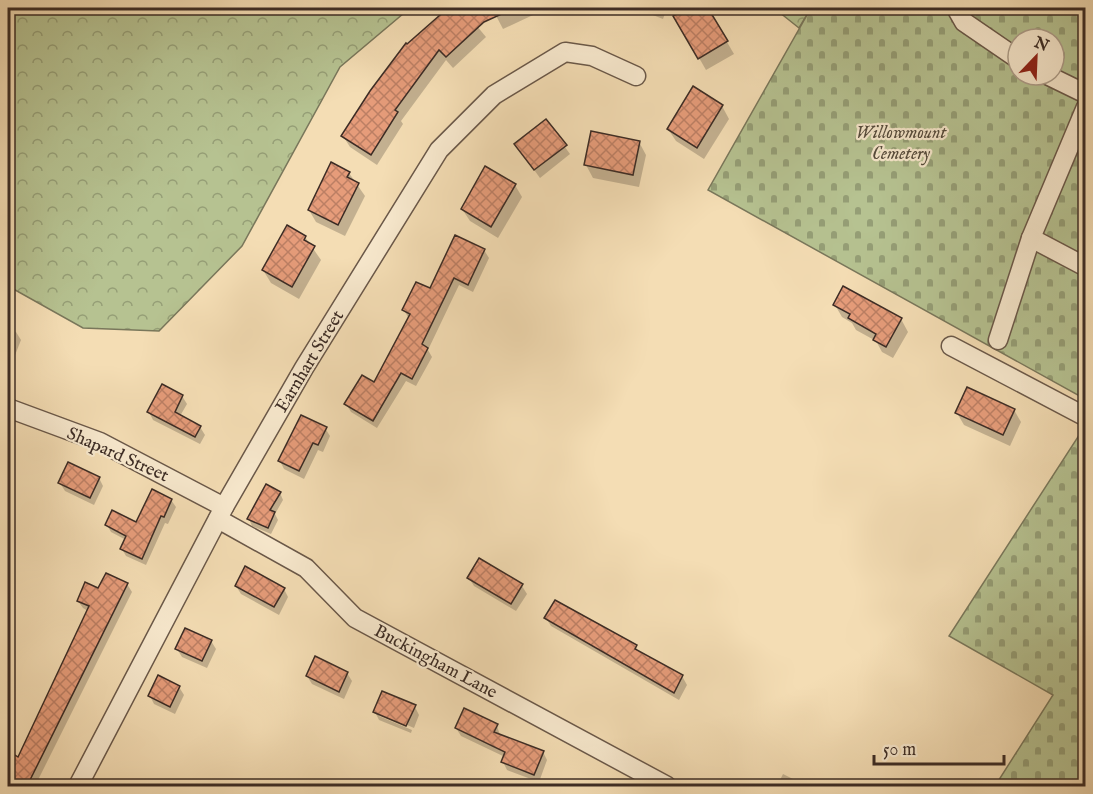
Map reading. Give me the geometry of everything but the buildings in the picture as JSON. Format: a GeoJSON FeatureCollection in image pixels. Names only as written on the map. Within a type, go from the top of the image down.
{"type":"FeatureCollection","features":[{"type":"Feature","properties":{"kind":"street"},"geometry":{"type":"LineString","coordinates":[[956,8],[963,22],[1006,51]]}},
{"type":"Feature","properties":{"kind":"street","name":"Earnhart Street"},"geometry":{"type":"LineString","coordinates":[[78,786],[221,513],[304,368],[439,150],[494,94],[565,52],[592,56],[636,76]]}},
{"type":"Feature","properties":{"kind":"street"},"geometry":{"type":"LineString","coordinates":[[1066,84],[1086,94]]}},
{"type":"Feature","properties":{"kind":"street"},"geometry":{"type":"LineString","coordinates":[[998,340],[1031,238],[1086,107]]}},
{"type":"Feature","properties":{"kind":"street"},"geometry":{"type":"LineString","coordinates":[[1031,238],[1086,267]]}},
{"type":"Feature","properties":{"kind":"street"},"geometry":{"type":"LineString","coordinates":[[951,346],[1086,417]]}},
{"type":"Feature","properties":{"kind":"street","name":"Shapard Street"},"geometry":{"type":"LineString","coordinates":[[8,408],[100,442],[221,513]]}},
{"type":"Feature","properties":{"kind":"street","name":"Buckingham Lane"},"geometry":{"type":"LineString","coordinates":[[221,513],[306,568],[355,618],[667,786]]}},
{"type":"Feature","properties":{"kind":"green space"},"geometry":{"type":"Polygon","coordinates":[[[8,8],[410,8],[340,67],[242,246],[159,331],[83,328],[8,286],[8,8]]]}},
{"type":"Feature","properties":{"kind":"green space"},"geometry":{"type":"Polygon","coordinates":[[[774,8],[811,8],[799,28],[774,8]]]}},
{"type":"Feature","properties":{"kind":"green space","name":"Willowmount Cemetery"},"geometry":{"type":"Polygon","coordinates":[[[811,8],[1085,8],[1085,399],[708,190],[811,8]]]}},
{"type":"Feature","properties":{"kind":"green space"},"geometry":{"type":"Polygon","coordinates":[[[1085,426],[1085,786],[995,786],[1053,695],[949,636],[1085,426]]]}}]}
